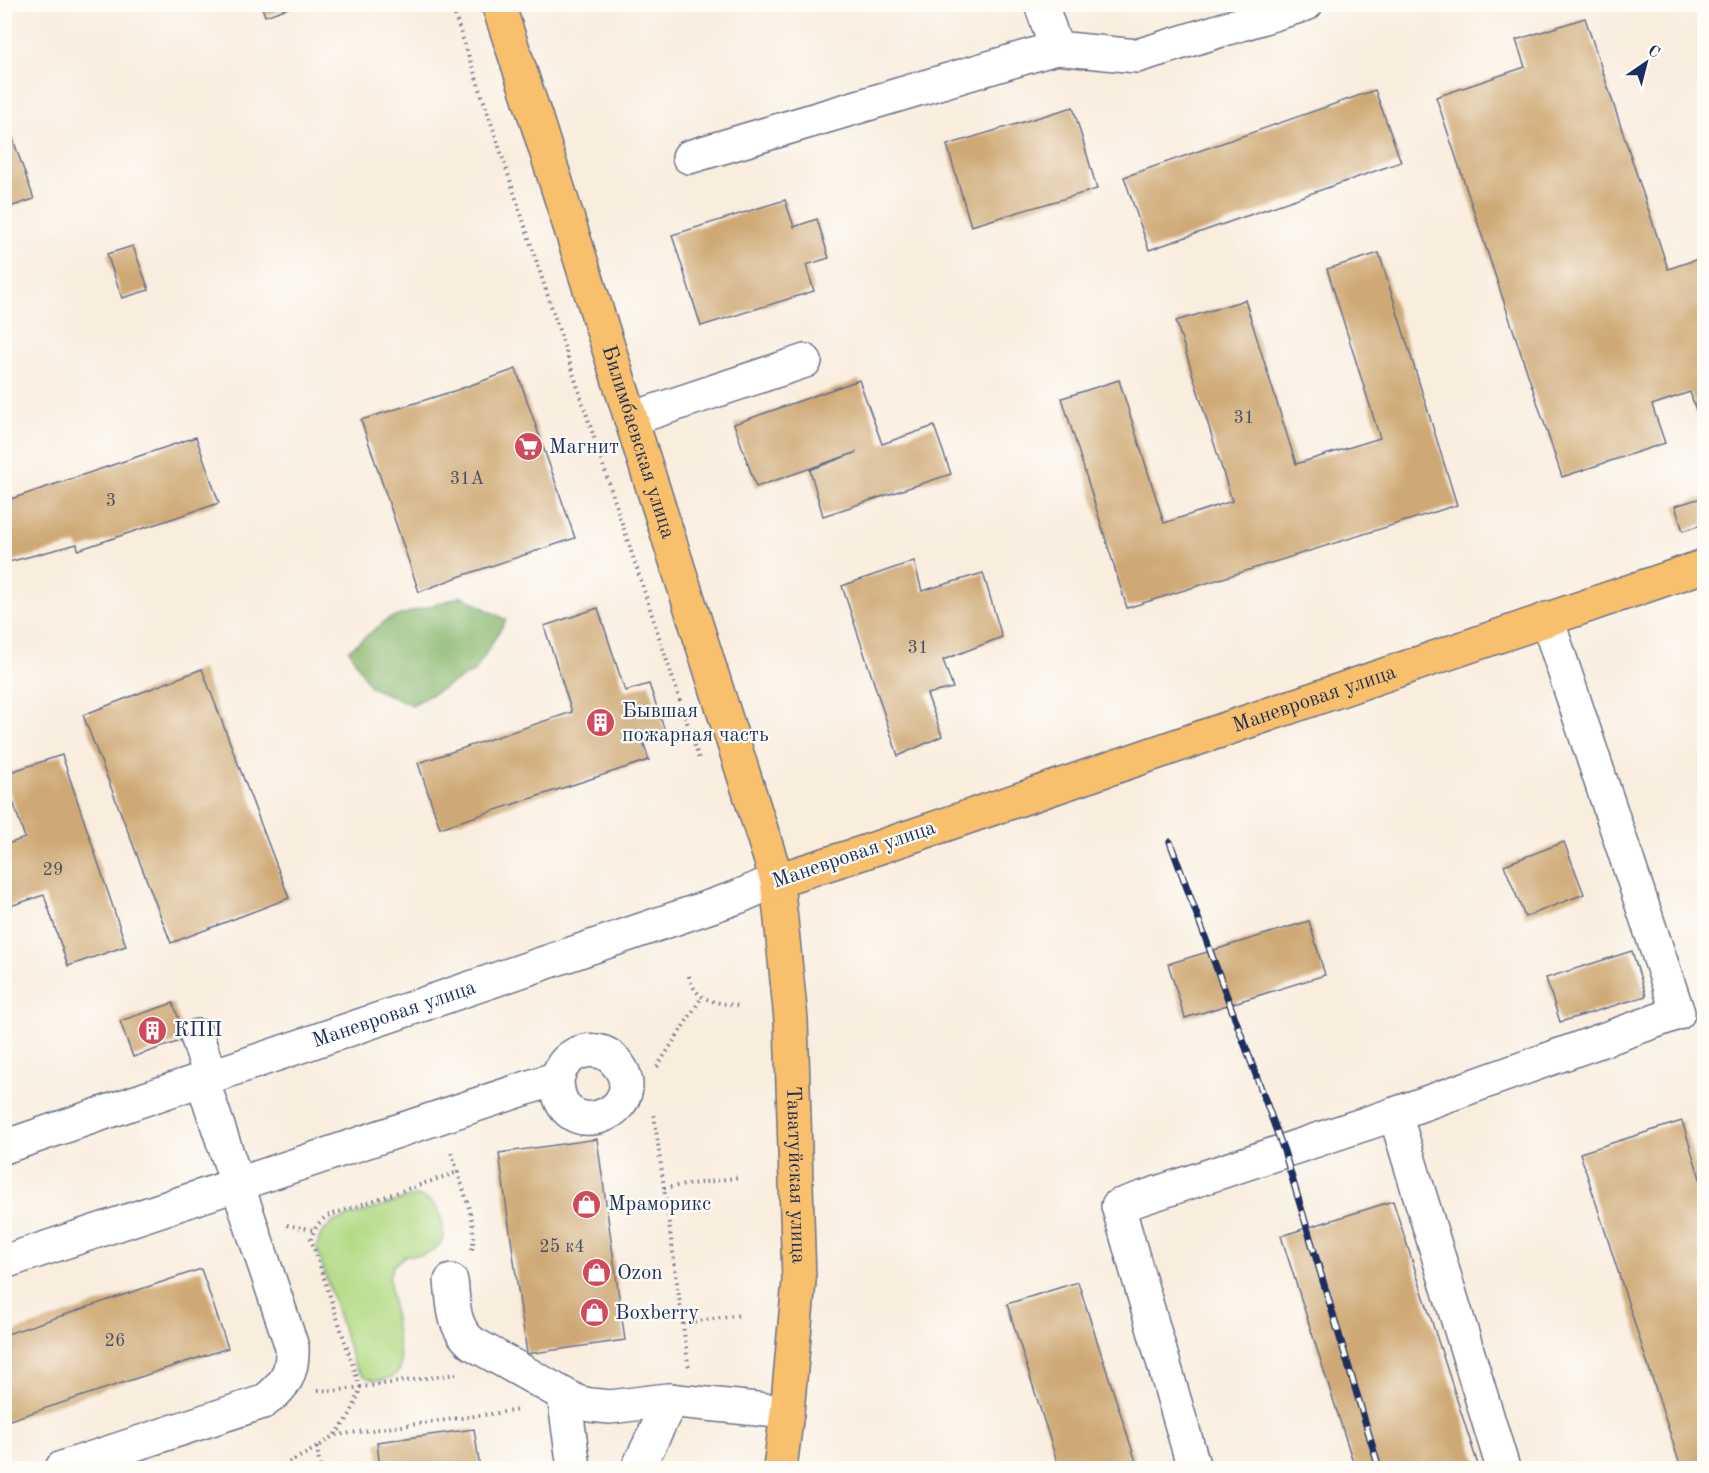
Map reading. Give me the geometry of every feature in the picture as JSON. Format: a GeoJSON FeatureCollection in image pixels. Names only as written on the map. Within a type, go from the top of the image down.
{"type":"FeatureCollection","features":[{"type":"Feature","properties":{"kind":"main road","name":"Билимбаевская улица"},"geometry":{"type":"LineString","coordinates":[[498,4],[777,880]]}},
{"type":"Feature","properties":{"kind":"main road","name":"Маневровая улица"},"geometry":{"type":"LineString","coordinates":[[777,880],[1704,566]]}},
{"type":"Feature","properties":{"kind":"main road","name":"Таватуйская улица"},"geometry":{"type":"LineString","coordinates":[[777,880],[791,1020],[799,1281],[788,1412],[780,1468]]}},
{"type":"Feature","properties":{"kind":"street"},"geometry":{"type":"LineString","coordinates":[[1041,4],[1056,48]]}},
{"type":"Feature","properties":{"kind":"street"},"geometry":{"type":"LineString","coordinates":[[689,157],[1056,48],[1137,56],[1306,4]]}},
{"type":"Feature","properties":{"kind":"street"},"geometry":{"type":"LineString","coordinates":[[631,419],[805,361]]}},
{"type":"Feature","properties":{"kind":"street"},"geometry":{"type":"LineString","coordinates":[[1194,1468],[1118,1206],[1395,1114],[1677,1013],[1547,619]]}},
{"type":"Feature","properties":{"kind":"street","name":"Маневровая улица"},"geometry":{"type":"LineString","coordinates":[[4,1147],[738,897],[777,880]]}},
{"type":"Feature","properties":{"kind":"street"},"geometry":{"type":"LineString","coordinates":[[62,1468],[263,1402],[275,1393],[285,1381],[290,1370],[292,1347],[237,1185],[206,1077],[197,1036]]}},
{"type":"Feature","properties":{"kind":"street"},"geometry":{"type":"LineString","coordinates":[[4,1262],[557,1078]]}},
{"type":"Feature","properties":{"kind":"street"},"geometry":{"type":"LineString","coordinates":[[1395,1114],[1503,1468]]}},
{"type":"Feature","properties":{"kind":"street"},"geometry":{"type":"LineString","coordinates":[[451,1281],[459,1328],[472,1343],[564,1399],[601,1407],[683,1401],[788,1412]]}},
{"type":"Feature","properties":{"kind":"street"},"geometry":{"type":"LineString","coordinates":[[564,1399],[574,1468]]}},
{"type":"Feature","properties":{"kind":"street"},"geometry":{"type":"LineString","coordinates":[[638,1468],[683,1401]]}},
{"type":"Feature","properties":{"kind":"path"},"geometry":{"type":"LineString","coordinates":[[451,4],[702,768]]}},
{"type":"Feature","properties":{"kind":"path"},"geometry":{"type":"LineString","coordinates":[[689,976],[691,985],[697,994],[709,1001],[739,1006]]}},
{"type":"Feature","properties":{"kind":"path"},"geometry":{"type":"LineString","coordinates":[[655,1070],[702,997]]}},
{"type":"Feature","properties":{"kind":"path"},"geometry":{"type":"LineString","coordinates":[[654,1112],[683,1323],[683,1401]]}},
{"type":"Feature","properties":{"kind":"path"},"geometry":{"type":"LineString","coordinates":[[440,1117],[474,1229],[474,1242],[467,1264],[451,1281]]}},
{"type":"Feature","properties":{"kind":"path"},"geometry":{"type":"LineString","coordinates":[[278,1468],[335,1435],[348,1420],[356,1405],[360,1387],[311,1239],[314,1230],[327,1216],[458,1172]]}},
{"type":"Feature","properties":{"kind":"path"},"geometry":{"type":"LineString","coordinates":[[664,1188],[741,1177]]}},
{"type":"Feature","properties":{"kind":"path"},"geometry":{"type":"LineString","coordinates":[[683,1323],[742,1315]]}},
{"type":"Feature","properties":{"kind":"path"},"geometry":{"type":"LineString","coordinates":[[285,1381],[314,1389],[333,1391],[513,1366]]}},
{"type":"Feature","properties":{"kind":"path"},"geometry":{"type":"LineString","coordinates":[[335,1435],[564,1399]]}},
{"type":"Feature","properties":{"kind":"path"},"geometry":{"type":"LineString","coordinates":[[317,1447],[320,1468]]}},
{"type":"Feature","properties":{"kind":"green space"},"geometry":{"type":"Polygon","coordinates":[[[462,596],[506,620],[475,671],[412,705],[370,687],[349,650],[388,619],[462,596]]]}},
{"type":"Feature","properties":{"kind":"green space"},"geometry":{"type":"Polygon","coordinates":[[[417,1196],[425,1198],[436,1206],[441,1217],[444,1238],[433,1250],[418,1255],[406,1255],[393,1266],[389,1277],[401,1366],[390,1378],[373,1380],[363,1375],[354,1364],[317,1249],[319,1238],[333,1222],[417,1196]]]}},
{"type":"Feature","properties":{"kind":"building"},"geometry":{"type":"Polygon","coordinates":[[[261,4],[297,4],[297,5],[265,16],[261,4]]]}},
{"type":"Feature","properties":{"kind":"building"},"geometry":{"type":"Polygon","coordinates":[[[1585,18],[1668,269],[1704,257],[1704,435],[1690,392],[1652,405],[1665,443],[1562,477],[1436,97],[1525,67],[1516,40],[1585,18]]]}},
{"type":"Feature","properties":{"kind":"building"},"geometry":{"type":"Polygon","coordinates":[[[1375,90],[1401,162],[1149,250],[1124,177],[1375,90]]]}},
{"type":"Feature","properties":{"kind":"building"},"geometry":{"type":"Polygon","coordinates":[[[1073,107],[1097,189],[971,226],[947,145],[1073,107]]]}},
{"type":"Feature","properties":{"kind":"building"},"geometry":{"type":"Polygon","coordinates":[[[4,114],[34,199],[4,209],[4,114]]]}},
{"type":"Feature","properties":{"kind":"building"},"geometry":{"type":"Polygon","coordinates":[[[785,200],[794,227],[817,219],[829,258],[806,265],[814,291],[701,326],[672,235],[785,200]]]}},
{"type":"Feature","properties":{"kind":"building"},"geometry":{"type":"Polygon","coordinates":[[[133,246],[149,290],[122,298],[107,254],[133,246]]]}},
{"type":"Feature","properties":{"kind":"building"},"geometry":{"type":"Polygon","coordinates":[[[1379,253],[1457,505],[1127,608],[1062,398],[1119,380],[1164,523],[1232,501],[1176,321],[1245,300],[1296,464],[1380,438],[1327,269],[1379,253]]]}},
{"type":"Feature","properties":{"kind":"building"},"geometry":{"type":"Polygon","coordinates":[[[516,369],[575,538],[419,592],[361,420],[516,369]]]}},
{"type":"Feature","properties":{"kind":"building"},"geometry":{"type":"Polygon","coordinates":[[[859,380],[882,444],[934,426],[951,474],[823,516],[810,470],[857,452],[756,487],[734,424],[859,380]]]}},
{"type":"Feature","properties":{"kind":"building"},"geometry":{"type":"Polygon","coordinates":[[[196,437],[219,503],[78,550],[77,544],[5,563],[5,481],[11,499],[196,437]]]}},
{"type":"Feature","properties":{"kind":"building"},"geometry":{"type":"Polygon","coordinates":[[[1704,497],[1704,524],[1683,531],[1675,506],[1704,497]]]}},
{"type":"Feature","properties":{"kind":"building"},"geometry":{"type":"Polygon","coordinates":[[[914,561],[922,591],[983,573],[1002,637],[943,660],[953,688],[927,694],[942,736],[898,756],[842,586],[914,561]]]}},
{"type":"Feature","properties":{"kind":"building","name":"Бывшая пожарная часть"},"geometry":{"type":"Polygon","coordinates":[[[598,608],[625,691],[649,684],[666,734],[643,741],[649,760],[440,828],[418,763],[572,712],[544,626],[598,608]]]}},
{"type":"Feature","properties":{"kind":"building"},"geometry":{"type":"Polygon","coordinates":[[[202,669],[289,898],[171,943],[83,715],[202,669]]]}},
{"type":"Feature","properties":{"kind":"building"},"geometry":{"type":"Polygon","coordinates":[[[62,755],[126,946],[68,966],[44,895],[4,908],[4,845],[25,838],[4,774],[62,755]]]}},
{"type":"Feature","properties":{"kind":"building"},"geometry":{"type":"Polygon","coordinates":[[[1564,842],[1584,894],[1525,917],[1504,865],[1564,842]]]}},
{"type":"Feature","properties":{"kind":"building"},"geometry":{"type":"Polygon","coordinates":[[[1309,921],[1325,975],[1185,1018],[1168,964],[1309,921]]]}},
{"type":"Feature","properties":{"kind":"building"},"geometry":{"type":"Polygon","coordinates":[[[1632,951],[1646,996],[1560,1022],[1546,978],[1632,951]]]}},
{"type":"Feature","properties":{"kind":"building","name":"КПП"},"geometry":{"type":"Polygon","coordinates":[[[173,1003],[186,1039],[133,1057],[120,1021],[173,1003]]]}},
{"type":"Feature","properties":{"kind":"building"},"geometry":{"type":"Polygon","coordinates":[[[1682,1121],[1704,1191],[1704,1468],[1681,1468],[1580,1153],[1682,1121]]]}},
{"type":"Feature","properties":{"kind":"building"},"geometry":{"type":"Polygon","coordinates":[[[597,1139],[625,1340],[527,1354],[499,1153],[597,1139]]]}},
{"type":"Feature","properties":{"kind":"building"},"geometry":{"type":"Polygon","coordinates":[[[1393,1201],[1479,1468],[1355,1468],[1281,1236],[1393,1201]]]}},
{"type":"Feature","properties":{"kind":"building"},"geometry":{"type":"Polygon","coordinates":[[[201,1269],[228,1348],[4,1422],[4,1335],[201,1269]]]}},
{"type":"Feature","properties":{"kind":"building"},"geometry":{"type":"Polygon","coordinates":[[[1078,1282],[1138,1468],[1059,1468],[1007,1304],[1078,1282]]]}},
{"type":"Feature","properties":{"kind":"building"},"geometry":{"type":"Polygon","coordinates":[[[474,1429],[480,1468],[380,1468],[377,1442],[474,1429]]]}},
{"type":"Feature","properties":{"kind":"railway"},"geometry":{"type":"LineString","coordinates":[[1170,842],[1284,1151],[1379,1468]]}},
{"type":"Feature","properties":{"kind":"place","name":"Магнит"},"geometry":{"type":"Point","coordinates":[528,447]}},
{"type":"Feature","properties":{"kind":"place","name":"Бывшая пожарная часть"},"geometry":{"type":"Point","coordinates":[601,723]}},
{"type":"Feature","properties":{"kind":"place","name":"КПП"},"geometry":{"type":"Point","coordinates":[153,1030]}},
{"type":"Feature","properties":{"kind":"place","name":"Мраморикс"},"geometry":{"type":"Point","coordinates":[587,1204]}},
{"type":"Feature","properties":{"kind":"place","name":"Ozon"},"geometry":{"type":"Point","coordinates":[596,1273]}},
{"type":"Feature","properties":{"kind":"place","name":"Boxberry"},"geometry":{"type":"Point","coordinates":[594,1313]}}]}
